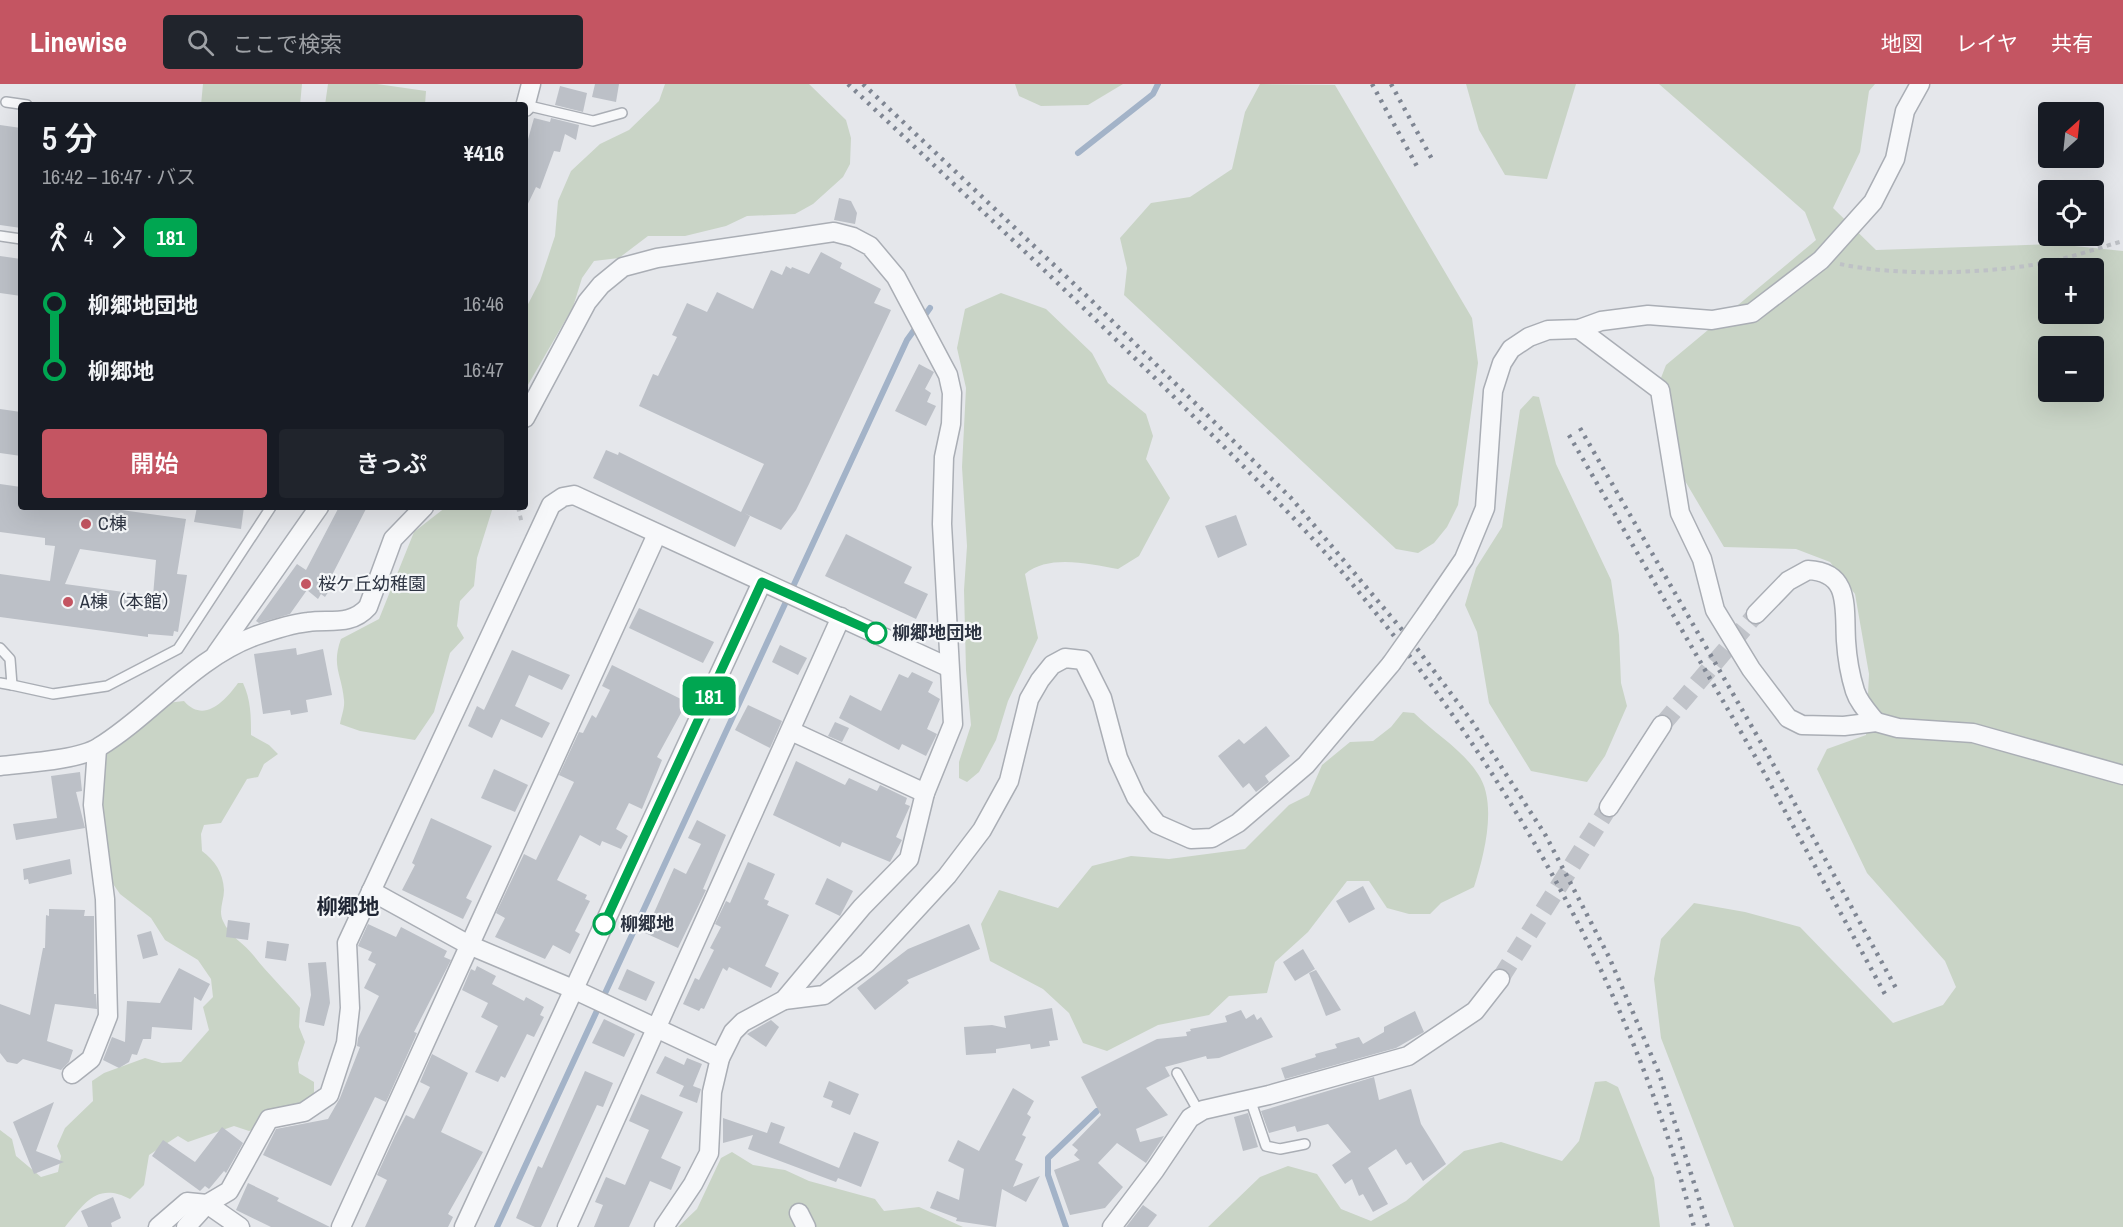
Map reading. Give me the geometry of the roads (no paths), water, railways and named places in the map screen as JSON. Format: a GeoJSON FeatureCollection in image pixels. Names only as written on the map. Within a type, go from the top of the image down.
{"type":"FeatureCollection","features":[{"type":"Feature","properties":{"kind":"street"},"geometry":{"type":"LineString","coordinates":[[526,102],[531,84]]}},
{"type":"Feature","properties":{"kind":"street"},"geometry":{"type":"LineString","coordinates":[[664,1227],[693,1184],[709,1153],[712,1092],[720,1058],[733,1032],[743,1022],[784,1000],[824,995],[867,963],[947,876],[982,830],[1009,781],[1029,699],[1052,665],[1065,658],[1083,660],[1102,698],[1118,758],[1136,797],[1157,824],[1191,839],[1212,838],[1238,823],[1306,765],[1391,664],[1464,559],[1485,508],[1493,391],[1502,363],[1511,349],[1529,337],[1548,330],[1579,330],[1601,321],[1648,315],[1712,320],[1752,314],[1821,260],[1874,202],[1895,159],[1905,111],[1920,84]]}},
{"type":"Feature","properties":{"kind":"street"},"geometry":{"type":"LineString","coordinates":[[528,412],[587,302],[601,285],[623,267],[657,258],[834,232],[853,237],[870,246],[896,276],[948,375],[952,393],[951,424],[944,457],[942,524],[948,667],[953,724],[925,793],[909,860],[862,907],[784,1000]]}},
{"type":"Feature","properties":{"kind":"street"},"geometry":{"type":"LineString","coordinates":[[1579,330],[1660,390],[1680,513],[1702,559],[1715,610],[1774,703],[1788,718],[1802,725],[1844,726],[1876,722],[1899,728],[1973,732],[2123,775]]}},
{"type":"Feature","properties":{"kind":"street"},"geometry":{"type":"LineString","coordinates":[[186,1227],[207,1204],[229,1191],[269,1119],[304,1112],[329,1095],[346,1043],[350,1008],[347,943],[551,505],[562,497],[574,495],[948,667]]}},
{"type":"Feature","properties":{"kind":"street"},"geometry":{"type":"LineString","coordinates":[[215,655],[318,510]]}},
{"type":"Feature","properties":{"kind":"street"},"geometry":{"type":"LineString","coordinates":[[0,766],[60,758],[97,749],[215,655],[252,637],[284,627],[309,622],[335,622],[362,614],[368,607],[393,539],[421,510]]}},
{"type":"Feature","properties":{"kind":"street"},"geometry":{"type":"LineString","coordinates":[[341,1227],[657,534]]}},
{"type":"Feature","properties":{"kind":"street"},"geometry":{"type":"LineString","coordinates":[[1756,614],[1788,581],[1808,570],[1829,574],[1839,584],[1844,599],[1846,643],[1856,693],[1876,722]]}},
{"type":"Feature","properties":{"kind":"street"},"geometry":{"type":"LineString","coordinates":[[464,1227],[581,993],[762,582]]}},
{"type":"Feature","properties":{"kind":"street"},"geometry":{"type":"LineString","coordinates":[[567,1227],[841,617]]}},
{"type":"Feature","properties":{"kind":"street"},"geometry":{"type":"LineString","coordinates":[[1609,807],[1662,726]]}},
{"type":"Feature","properties":{"kind":"street"},"geometry":{"type":"LineString","coordinates":[[791,731],[925,793]]}},
{"type":"Feature","properties":{"kind":"street"},"geometry":{"type":"LineString","coordinates":[[72,1074],[91,1059],[108,1016],[105,899],[93,805],[97,749]]}},
{"type":"Feature","properties":{"kind":"street"},"geometry":{"type":"LineString","coordinates":[[371,891],[470,945],[581,993],[720,1058]]}},
{"type":"Feature","properties":{"kind":"street"},"geometry":{"type":"LineString","coordinates":[[1112,1227],[1190,1118],[1199,1112],[1408,1056],[1475,1011],[1500,980]]}},
{"type":"Feature","properties":{"kind":"street"},"geometry":{"type":"LineString","coordinates":[[158,1227],[187,1203],[207,1204],[240,1227]]}},
{"type":"Feature","properties":{"kind":"lane"},"geometry":{"type":"LineString","coordinates":[[6,102],[18,104]]}},
{"type":"Feature","properties":{"kind":"lane"},"geometry":{"type":"LineString","coordinates":[[528,107],[593,121],[622,112]]}},
{"type":"Feature","properties":{"kind":"lane"},"geometry":{"type":"LineString","coordinates":[[0,236],[18,239]]}},
{"type":"Feature","properties":{"kind":"lane"},"geometry":{"type":"LineString","coordinates":[[0,683],[53,694],[107,686],[178,649],[269,510]]}},
{"type":"Feature","properties":{"kind":"lane"},"geometry":{"type":"LineString","coordinates":[[0,648],[10,659],[12,685]]}},
{"type":"Feature","properties":{"kind":"lane"},"geometry":{"type":"LineString","coordinates":[[1177,1073],[1199,1112]]}},
{"type":"Feature","properties":{"kind":"lane"},"geometry":{"type":"LineString","coordinates":[[1250,1099],[1266,1146],[1280,1149],[1305,1144]]}},
{"type":"Feature","properties":{"kind":"waterway"},"geometry":{"type":"LineString","coordinates":[[1078,153],[1153,94],[1158,84]]}},
{"type":"Feature","properties":{"kind":"waterway"},"geometry":{"type":"LineString","coordinates":[[497,1227],[907,340],[930,308]]}},
{"type":"Feature","properties":{"kind":"waterway"},"geometry":{"type":"LineString","coordinates":[[1066,1227],[1048,1175],[1048,1158],[1097,1111]]}},
{"type":"Feature","properties":{"kind":"tunnel"},"geometry":{"type":"LineString","coordinates":[[1662,725],[1756,614]]}},
{"type":"Feature","properties":{"kind":"tunnel"},"geometry":{"type":"LineString","coordinates":[[1500,979],[1609,807]]}},
{"type":"Feature","properties":{"kind":"railway"},"geometry":{"type":"LineString","coordinates":[[848,84],[1014,241],[1249,472],[1341,570],[1417,666],[1469,739],[1518,815],[1603,974],[1638,1057],[1669,1141],[1694,1227]]}},
{"type":"Feature","properties":{"kind":"railway"},"geometry":{"type":"LineString","coordinates":[[863,84],[1091,300],[1292,499],[1409,638],[1471,720],[1546,836],[1609,957],[1659,1073],[1708,1227]]}},
{"type":"Feature","properties":{"kind":"railway"},"geometry":{"type":"LineString","coordinates":[[1372,84],[1419,170]]}},
{"type":"Feature","properties":{"kind":"railway"},"geometry":{"type":"LineString","coordinates":[[1391,84],[1433,161]]}},
{"type":"Feature","properties":{"kind":"railway"},"geometry":{"type":"LineString","coordinates":[[1580,428],[1767,753],[1897,990]]}},
{"type":"Feature","properties":{"kind":"railway"},"geometry":{"type":"LineString","coordinates":[[1569,435],[1756,758],[1886,996]]}},
{"type":"Feature","properties":{"kind":"place","name":"C棟"},"geometry":{"type":"Point","coordinates":[86,524]}},
{"type":"Feature","properties":{"kind":"place","name":"桜ケ丘幼稚園"},"geometry":{"type":"Point","coordinates":[306,584]}},
{"type":"Feature","properties":{"kind":"place","name":"A棟（本館）"},"geometry":{"type":"Point","coordinates":[68,602]}},
{"type":"Feature","properties":{"kind":"place","name":"柳郷地団地"},"geometry":{"type":"Point","coordinates":[876,633]}},
{"type":"Feature","properties":{"kind":"place","name":"柳郷地"},"geometry":{"type":"Point","coordinates":[604,924]}},
{"type":"Feature","properties":{"kind":"district","name":"柳郷地"},"geometry":{"type":"Point","coordinates":[348,907]}}]}
